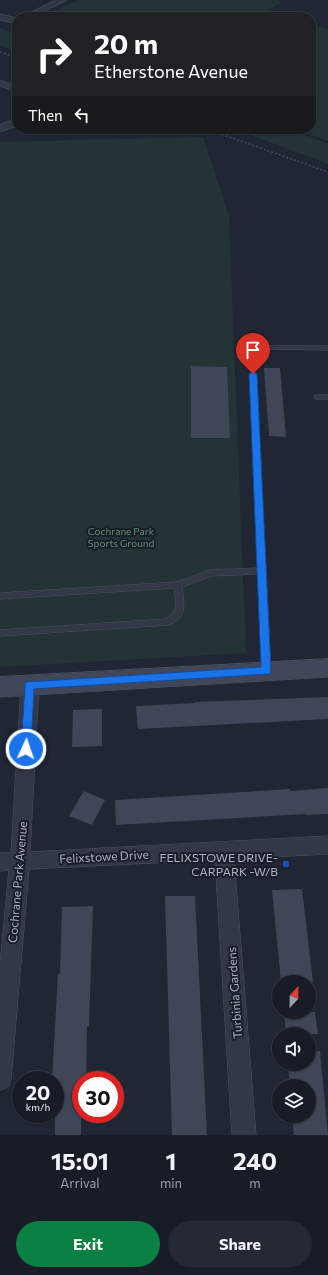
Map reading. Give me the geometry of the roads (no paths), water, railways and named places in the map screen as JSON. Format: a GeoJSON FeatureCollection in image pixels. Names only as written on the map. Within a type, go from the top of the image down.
{"type":"FeatureCollection","features":[{"type":"Feature","properties":{"kind":"street"},"geometry":{"type":"LineString","coordinates":[[37,12],[63,0]]}},
{"type":"Feature","properties":{"kind":"street"},"geometry":{"type":"LineString","coordinates":[[0,17],[12,20]]}},
{"type":"Feature","properties":{"kind":"street"},"geometry":{"type":"LineString","coordinates":[[0,83],[12,87]]}},
{"type":"Feature","properties":{"kind":"street"},"geometry":{"type":"LineString","coordinates":[[0,129],[12,124]]}},
{"type":"Feature","properties":{"kind":"street"},"geometry":{"type":"LineString","coordinates":[[0,687],[328,668]]}},
{"type":"Feature","properties":{"kind":"street","name":"Cochrane Park Avenue"},"geometry":{"type":"LineString","coordinates":[[0,1079],[20,861],[30,685]]}},
{"type":"Feature","properties":{"kind":"street","name":"Felixstowe Drive"},"geometry":{"type":"LineString","coordinates":[[0,862],[328,845]]}},
{"type":"Feature","properties":{"kind":"street","name":"Turbinia Gardens"},"geometry":{"type":"LineString","coordinates":[[224,850],[244,1135]]}},
{"type":"Feature","properties":{"kind":"lane"},"geometry":{"type":"LineString","coordinates":[[265,348],[328,348]]}},
{"type":"Feature","properties":{"kind":"lane"},"geometry":{"type":"LineString","coordinates":[[253,374],[266,671]]}},
{"type":"Feature","properties":{"kind":"lane"},"geometry":{"type":"LineString","coordinates":[[317,397],[328,397]]}},
{"type":"Feature","properties":{"kind":"lane"},"geometry":{"type":"LineString","coordinates":[[0,596],[178,585],[210,573],[262,571]]}},
{"type":"Feature","properties":{"kind":"lane"},"geometry":{"type":"LineString","coordinates":[[0,633],[168,622],[177,616],[180,606],[178,585]]}},
{"type":"Feature","properties":{"kind":"place","name":"FELIXSTOWE DRIVE- CARPARK -W/B"},"geometry":{"type":"Point","coordinates":[286,864]}},
{"type":"Feature","properties":{"kind":"park label","name":"Cochrane Park Sports Ground"},"geometry":{"type":"Point","coordinates":[121,536]}}]}
